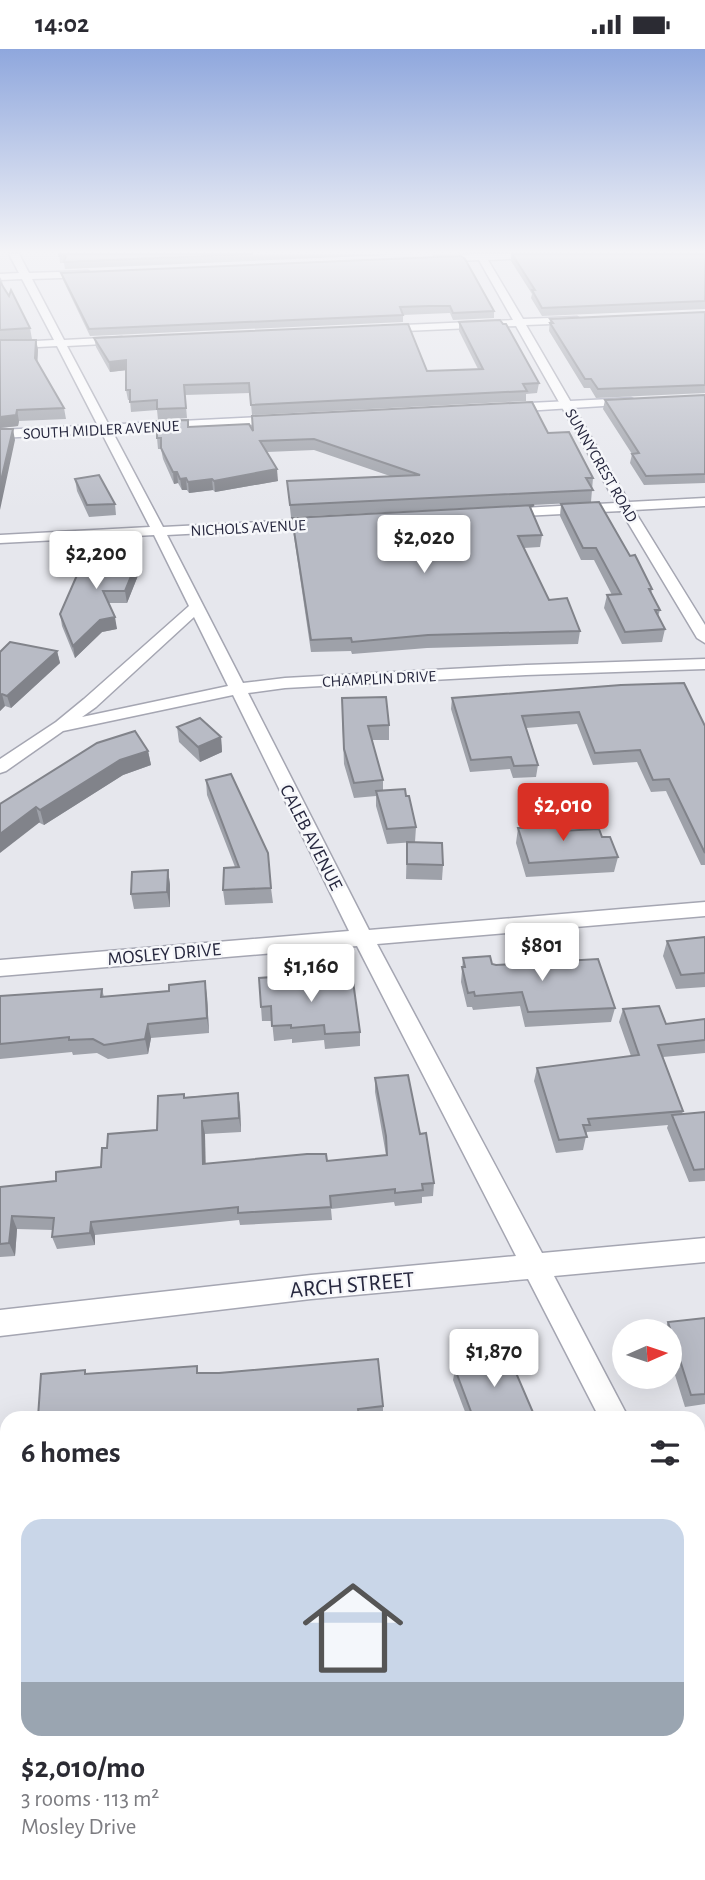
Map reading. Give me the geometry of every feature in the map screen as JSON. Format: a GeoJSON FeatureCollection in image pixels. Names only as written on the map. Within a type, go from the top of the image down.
{"type":"FeatureCollection","features":[{"type":"Feature","properties":{"kind":"street","name":"CALEB AVENUE"},"geometry":{"type":"LineString","coordinates":[[58,339],[159,532],[362,936],[611,1411]]}},
{"type":"Feature","properties":{"kind":"street","name":"SUNNYCREST ROAD"},"geometry":{"type":"LineString","coordinates":[[530,339],[625,506],[705,638]]}},
{"type":"Feature","properties":{"kind":"street"},"geometry":{"type":"LineString","coordinates":[[0,346],[134,340]]}},
{"type":"Feature","properties":{"kind":"street"},"geometry":{"type":"LineString","coordinates":[[489,409],[638,402]]}},
{"type":"Feature","properties":{"kind":"street","name":"SOUTH MIDLER AVENUE"},"geometry":{"type":"LineString","coordinates":[[0,434],[294,419]]}},
{"type":"Feature","properties":{"kind":"street"},"geometry":{"type":"LineString","coordinates":[[486,514],[705,502]]}},
{"type":"Feature","properties":{"kind":"street","name":"NICHOLS AVENUE"},"geometry":{"type":"LineString","coordinates":[[0,539],[335,522]]}},
{"type":"Feature","properties":{"kind":"street","name":"CHAMPLIN DRIVE"},"geometry":{"type":"LineString","coordinates":[[0,768],[90,703],[196,607]]}},
{"type":"Feature","properties":{"kind":"street","name":"CHAMPLIN DRIVE"},"geometry":{"type":"LineString","coordinates":[[57,727],[237,689],[285,683],[705,664]]}},
{"type":"Feature","properties":{"kind":"street","name":"MOSLEY DRIVE"},"geometry":{"type":"LineString","coordinates":[[0,968],[705,909]]}},
{"type":"Feature","properties":{"kind":"street","name":"ARCH STREET"},"geometry":{"type":"LineString","coordinates":[[0,1323],[310,1287],[705,1250]]}},
{"type":"Feature","properties":{"kind":"building"},"geometry":{"type":"Polygon","coordinates":[[[95,339],[414,339],[427,371],[483,369],[468,339],[515,339],[539,383],[523,384],[527,391],[251,405],[249,383],[184,385],[186,408],[157,409],[157,400],[130,402],[130,390],[126,390],[126,360],[109,362],[95,339]]]}},
{"type":"Feature","properties":{"kind":"building"},"geometry":{"type":"Polygon","coordinates":[[[560,339],[705,339],[705,385],[598,389],[591,379],[585,379],[560,339]]]}},
{"type":"Feature","properties":{"kind":"building"},"geometry":{"type":"Polygon","coordinates":[[[0,340],[36,340],[35,358],[64,408],[17,410],[16,415],[0,417],[0,340]]]}},
{"type":"Feature","properties":{"kind":"building"},"geometry":{"type":"Polygon","coordinates":[[[705,395],[705,474],[646,476],[632,454],[639,453],[605,400],[705,395]]]}},
{"type":"Feature","properties":{"kind":"building"},"geometry":{"type":"Polygon","coordinates":[[[532,402],[548,433],[569,432],[593,478],[586,478],[593,490],[290,505],[287,481],[420,475],[314,439],[260,441],[277,469],[214,481],[188,482],[186,478],[180,479],[177,472],[173,472],[161,448],[161,438],[157,438],[157,421],[188,420],[188,427],[249,424],[253,431],[252,416],[532,402]]]}},
{"type":"Feature","properties":{"kind":"building"},"geometry":{"type":"Polygon","coordinates":[[[0,429],[13,429],[0,485],[0,429]]]}},
{"type":"Feature","properties":{"kind":"building"},"geometry":{"type":"Polygon","coordinates":[[[99,475],[115,504],[87,505],[75,479],[99,475]]]}},
{"type":"Feature","properties":{"kind":"building"},"geometry":{"type":"Polygon","coordinates":[[[599,502],[630,556],[635,555],[652,589],[649,589],[660,610],[655,610],[665,629],[625,632],[607,595],[621,594],[596,548],[583,548],[561,504],[599,502]]]}},
{"type":"Feature","properties":{"kind":"building"},"geometry":{"type":"Polygon","coordinates":[[[534,505],[530,507],[542,535],[518,536],[549,600],[567,598],[580,631],[428,635],[352,642],[351,638],[311,640],[292,518],[534,505]]]}},
{"type":"Feature","properties":{"kind":"building"},"geometry":{"type":"Polygon","coordinates":[[[116,547],[139,557],[125,591],[103,591],[115,617],[100,620],[73,646],[60,614],[81,566],[116,547]]]}},
{"type":"Feature","properties":{"kind":"building"},"geometry":{"type":"Polygon","coordinates":[[[10,642],[57,651],[7,696],[0,695],[0,652],[10,642]]]}},
{"type":"Feature","properties":{"kind":"building"},"geometry":{"type":"Polygon","coordinates":[[[684,683],[705,726],[705,853],[669,779],[653,780],[640,750],[595,753],[579,712],[522,716],[538,765],[514,766],[511,757],[471,760],[452,698],[621,685],[684,683]]]}},
{"type":"Feature","properties":{"kind":"building"},"geometry":{"type":"Polygon","coordinates":[[[386,697],[389,725],[368,726],[383,780],[354,783],[344,749],[342,698],[386,697]]]}},
{"type":"Feature","properties":{"kind":"building"},"geometry":{"type":"Polygon","coordinates":[[[200,718],[221,737],[198,747],[177,727],[200,718]]]}},
{"type":"Feature","properties":{"kind":"building"},"geometry":{"type":"Polygon","coordinates":[[[135,731],[148,751],[120,760],[40,810],[36,807],[0,834],[0,804],[97,743],[135,731]]]}},
{"type":"Feature","properties":{"kind":"building"},"geometry":{"type":"Polygon","coordinates":[[[231,774],[268,853],[271,888],[223,890],[224,868],[239,867],[206,780],[231,774]]]}},
{"type":"Feature","properties":{"kind":"building"},"geometry":{"type":"Polygon","coordinates":[[[405,789],[416,827],[387,829],[376,791],[405,789]]]}},
{"type":"Feature","properties":{"kind":"building"},"geometry":{"type":"Polygon","coordinates":[[[551,817],[553,826],[557,825],[559,831],[599,829],[602,837],[610,837],[618,857],[529,863],[518,828],[525,828],[522,819],[551,817]]]}},
{"type":"Feature","properties":{"kind":"building"},"geometry":{"type":"Polygon","coordinates":[[[407,842],[442,843],[443,865],[407,864],[407,842]]]}},
{"type":"Feature","properties":{"kind":"building"},"geometry":{"type":"Polygon","coordinates":[[[168,870],[167,892],[131,894],[132,872],[168,870]]]}},
{"type":"Feature","properties":{"kind":"building"},"geometry":{"type":"Polygon","coordinates":[[[705,937],[705,973],[681,975],[667,941],[705,937]]]}},
{"type":"Feature","properties":{"kind":"building"},"geometry":{"type":"Polygon","coordinates":[[[490,956],[492,964],[496,965],[598,959],[615,1008],[528,1012],[522,992],[475,996],[474,992],[468,993],[462,967],[465,967],[463,958],[490,956]]]}},
{"type":"Feature","properties":{"kind":"building"},"geometry":{"type":"Polygon","coordinates":[[[299,975],[299,981],[303,981],[304,985],[353,981],[360,1032],[325,1034],[324,1025],[291,1028],[291,1025],[272,1026],[271,1006],[261,1007],[259,978],[299,975]]]}},
{"type":"Feature","properties":{"kind":"building"},"geometry":{"type":"Polygon","coordinates":[[[205,981],[207,1018],[148,1024],[145,1039],[104,1045],[93,1039],[69,1040],[69,1037],[0,1044],[0,996],[102,989],[101,997],[169,991],[169,985],[205,981]]]}},
{"type":"Feature","properties":{"kind":"building"},"geometry":{"type":"Polygon","coordinates":[[[659,1006],[666,1024],[705,1019],[705,1040],[658,1045],[683,1111],[588,1119],[590,1125],[583,1125],[587,1137],[559,1140],[537,1068],[639,1055],[623,1009],[659,1006]]]}},
{"type":"Feature","properties":{"kind":"building"},"geometry":{"type":"Polygon","coordinates":[[[408,1075],[420,1134],[426,1133],[434,1183],[422,1184],[423,1190],[395,1193],[395,1189],[330,1196],[331,1207],[238,1213],[238,1207],[91,1222],[90,1233],[52,1237],[54,1218],[12,1216],[9,1243],[0,1244],[0,1187],[56,1181],[56,1172],[101,1167],[102,1148],[107,1148],[108,1134],[157,1130],[158,1096],[184,1094],[184,1098],[238,1093],[239,1118],[202,1121],[203,1164],[307,1154],[326,1154],[327,1161],[387,1155],[375,1078],[408,1075]]]}},
{"type":"Feature","properties":{"kind":"building"},"geometry":{"type":"Polygon","coordinates":[[[705,1112],[705,1169],[694,1170],[672,1115],[705,1112]]]}},
{"type":"Feature","properties":{"kind":"building"},"geometry":{"type":"Polygon","coordinates":[[[705,1318],[705,1394],[691,1395],[682,1366],[682,1320],[705,1318]]]}},
{"type":"Feature","properties":{"kind":"building"},"geometry":{"type":"Polygon","coordinates":[[[507,1352],[532,1411],[471,1411],[455,1369],[507,1352]]]}},
{"type":"Feature","properties":{"kind":"building"},"geometry":{"type":"Polygon","coordinates":[[[378,1359],[383,1406],[358,1411],[38,1411],[41,1374],[85,1370],[85,1374],[197,1366],[197,1373],[378,1359]]]}}]}
